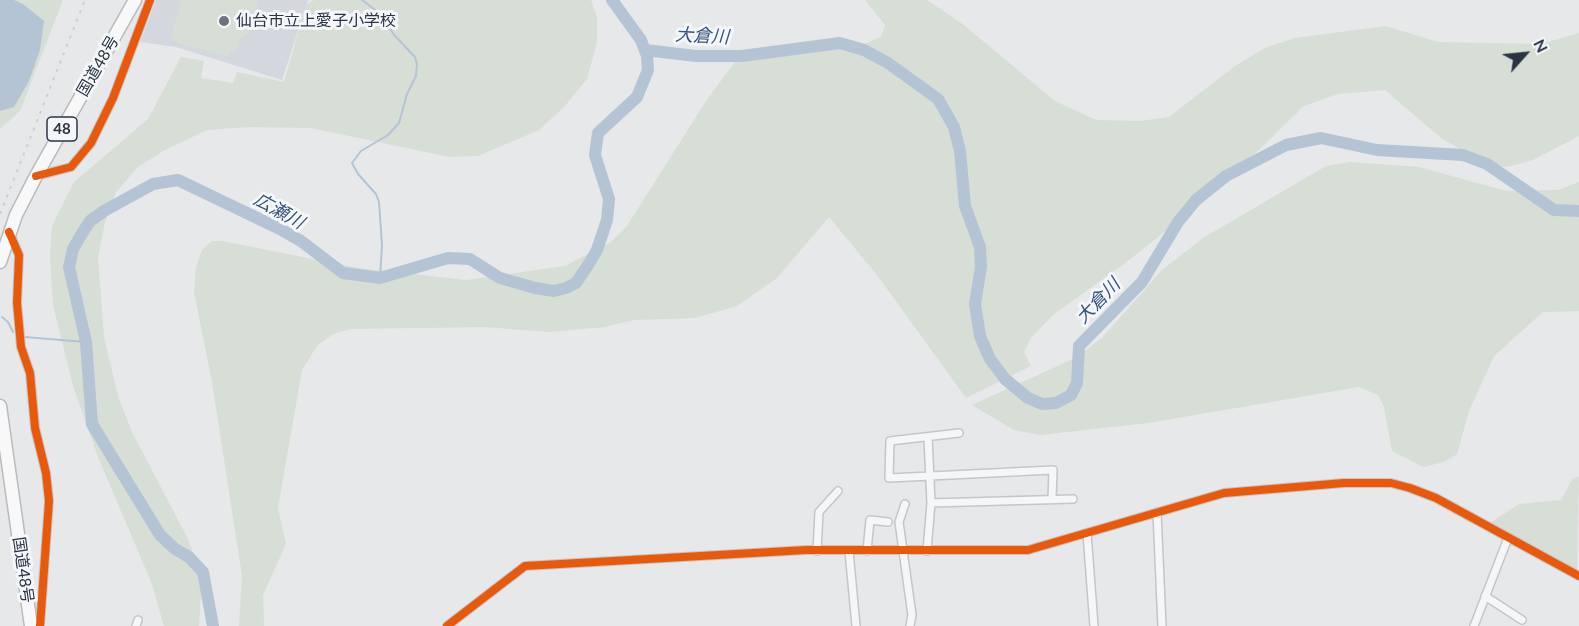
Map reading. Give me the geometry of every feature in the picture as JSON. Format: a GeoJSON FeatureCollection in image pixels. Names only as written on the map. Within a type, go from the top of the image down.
{"type":"FeatureCollection","features":[{"type":"Feature","properties":{"kind":"highway","name":"国道48号"},"geometry":{"type":"LineString","coordinates":[[0,262],[9,232],[36,176],[135,0]]}},
{"type":"Feature","properties":{"kind":"highway","name":"国道48号"},"geometry":{"type":"LineString","coordinates":[[0,406],[31,626]]}},
{"type":"Feature","properties":{"kind":"street"},"geometry":{"type":"LineString","coordinates":[[36,176],[71,167],[91,143],[113,99],[150,0]]}},
{"type":"Feature","properties":{"kind":"street"},"geometry":{"type":"LineString","coordinates":[[9,232],[19,255],[17,303],[21,347],[30,373],[35,428],[46,473],[49,501],[40,626]]}},
{"type":"Feature","properties":{"kind":"street"},"geometry":{"type":"LineString","coordinates":[[959,433],[890,441],[889,478],[1053,470],[1053,499]]}},
{"type":"Feature","properties":{"kind":"street"},"geometry":{"type":"LineString","coordinates":[[927,551],[931,503],[928,437]]}},
{"type":"Feature","properties":{"kind":"street"},"geometry":{"type":"LineString","coordinates":[[447,626],[525,566],[817,551],[1028,550],[1224,493],[1344,483],[1391,483],[1436,498],[1579,576]]}},
{"type":"Feature","properties":{"kind":"street"},"geometry":{"type":"LineString","coordinates":[[817,551],[819,512],[838,491]]}},
{"type":"Feature","properties":{"kind":"street"},"geometry":{"type":"LineString","coordinates":[[931,503],[1073,499]]}},
{"type":"Feature","properties":{"kind":"street"},"geometry":{"type":"LineString","coordinates":[[905,504],[899,522],[912,615],[910,626]]}},
{"type":"Feature","properties":{"kind":"street"},"geometry":{"type":"LineString","coordinates":[[1157,512],[1162,626]]}},
{"type":"Feature","properties":{"kind":"street"},"geometry":{"type":"LineString","coordinates":[[867,551],[870,520],[888,522]]}},
{"type":"Feature","properties":{"kind":"street"},"geometry":{"type":"LineString","coordinates":[[1087,533],[1094,626]]}},
{"type":"Feature","properties":{"kind":"street"},"geometry":{"type":"LineString","coordinates":[[1474,626],[1508,538]]}},
{"type":"Feature","properties":{"kind":"street"},"geometry":{"type":"LineString","coordinates":[[849,551],[856,626]]}},
{"type":"Feature","properties":{"kind":"street"},"geometry":{"type":"LineString","coordinates":[[1485,596],[1522,620]]}},
{"type":"Feature","properties":{"kind":"shaded area"},"geometry":{"type":"Polygon","coordinates":[[[0,0],[63,0],[20,111],[0,129],[0,0]]]}},
{"type":"Feature","properties":{"kind":"shaded area","name":"仙台市立上愛子小学校"},"geometry":{"type":"Polygon","coordinates":[[[156,0],[308,0],[282,80],[176,47],[140,42],[156,0]]]}},
{"type":"Feature","properties":{"kind":"shaded area"},"geometry":{"type":"Polygon","coordinates":[[[181,0],[258,0],[250,32],[241,38],[238,48],[232,51],[229,57],[176,43],[171,36],[181,0]]]}},
{"type":"Feature","properties":{"kind":"shaded area"},"geometry":{"type":"Polygon","coordinates":[[[314,0],[591,0],[597,17],[597,42],[587,79],[564,107],[539,130],[478,156],[449,157],[311,128],[248,127],[207,130],[165,150],[138,167],[116,192],[105,222],[98,257],[104,337],[118,396],[132,432],[188,539],[202,576],[199,626],[164,626],[152,584],[98,457],[73,386],[53,305],[50,257],[52,226],[74,182],[148,119],[181,57],[204,61],[201,78],[233,83],[237,72],[284,82],[306,5],[314,0]]]}},
{"type":"Feature","properties":{"kind":"shaded area"},"geometry":{"type":"Polygon","coordinates":[[[865,0],[927,0],[964,25],[1055,101],[1096,120],[1140,121],[1169,117],[1235,66],[1265,48],[1295,38],[1386,26],[1438,42],[1541,44],[1579,33],[1579,136],[1533,160],[1507,167],[1486,164],[1441,138],[1385,90],[1338,94],[1304,106],[1235,173],[1173,225],[1124,264],[1053,315],[1031,338],[1024,352],[1031,366],[966,398],[877,275],[829,217],[777,278],[737,306],[695,318],[634,320],[605,327],[550,332],[485,327],[350,329],[333,334],[317,346],[302,370],[278,508],[286,544],[263,595],[264,626],[239,626],[242,576],[212,382],[194,292],[196,267],[202,250],[212,241],[222,241],[358,268],[466,280],[565,266],[611,242],[627,226],[706,101],[740,55],[781,45],[864,44],[881,37],[885,25],[865,0]]]}},
{"type":"Feature","properties":{"kind":"shaded area"},"geometry":{"type":"Polygon","coordinates":[[[1350,162],[1419,167],[1506,191],[1558,190],[1579,182],[1579,311],[1543,312],[1494,356],[1469,411],[1457,454],[1444,462],[1423,467],[1392,451],[1384,407],[1378,395],[1359,387],[1148,423],[1040,435],[1014,430],[972,405],[1075,358],[1102,338],[1162,270],[1203,238],[1326,166],[1350,162]]]}},
{"type":"Feature","properties":{"kind":"shaded area"},"geometry":{"type":"Polygon","coordinates":[[[1579,477],[1577,571],[1488,524],[1519,504],[1561,500],[1573,478],[1579,477]]]}},
{"type":"Feature","properties":{"kind":"water"},"geometry":{"type":"Polygon","coordinates":[[[0,0],[14,0],[23,4],[44,21],[40,50],[29,81],[14,107],[0,111],[0,0]]]}},
{"type":"Feature","properties":{"kind":"waterway"},"geometry":{"type":"LineString","coordinates":[[362,0],[382,15],[394,35],[415,57],[417,64],[416,76],[407,94],[399,123],[388,135],[361,151],[352,163],[358,174],[376,194],[379,202],[382,245],[380,278]]}},
{"type":"Feature","properties":{"kind":"waterway","name":"広瀬川"},"geometry":{"type":"LineString","coordinates":[[213,626],[203,572],[189,557],[175,549],[160,535],[92,424],[86,342],[69,267],[73,249],[81,235],[90,221],[104,211],[153,184],[178,180],[280,229],[301,241],[343,273],[380,278],[448,258],[470,259],[500,278],[554,291],[566,288],[576,283],[588,265],[597,250],[607,220],[609,199],[595,155],[598,133],[637,97],[648,70],[647,56],[641,40],[612,0]]}},
{"type":"Feature","properties":{"kind":"waterway","name":"大倉川"},"geometry":{"type":"LineString","coordinates":[[645,50],[696,56],[742,56],[840,43],[864,50],[888,63],[938,99],[954,127],[960,151],[965,206],[980,247],[981,267],[975,304],[980,336],[990,359],[1005,379],[1028,398],[1042,404],[1056,403],[1071,395],[1077,383],[1079,346],[1142,282],[1178,222],[1196,200],[1226,176],[1286,145],[1321,138],[1377,150],[1463,155],[1487,164],[1554,210],[1579,211]]}},
{"type":"Feature","properties":{"kind":"waterway"},"geometry":{"type":"LineString","coordinates":[[2,317],[8,322],[13,332]]}},
{"type":"Feature","properties":{"kind":"waterway"},"geometry":{"type":"LineString","coordinates":[[25,337],[86,342]]}},
{"type":"Feature","properties":{"kind":"railway"},"geometry":{"type":"LineString","coordinates":[[0,214],[85,0]]}},
{"type":"Feature","properties":{"kind":"cycle path"},"geometry":{"type":"LineString","coordinates":[[36,176],[71,167],[91,143],[113,98],[150,0]]}},
{"type":"Feature","properties":{"kind":"cycle path"},"geometry":{"type":"LineString","coordinates":[[9,232],[19,255],[17,303],[21,347],[30,373],[35,428],[46,473],[49,501],[40,626]]}},
{"type":"Feature","properties":{"kind":"cycle path"},"geometry":{"type":"LineString","coordinates":[[447,626],[525,566],[806,550],[1028,550],[1224,493],[1344,483],[1391,483],[1436,498],[1579,576]]}},
{"type":"Feature","properties":{"kind":"place","name":"仙台市立上愛子小学校"},"geometry":{"type":"Point","coordinates":[224,21]}}]}
